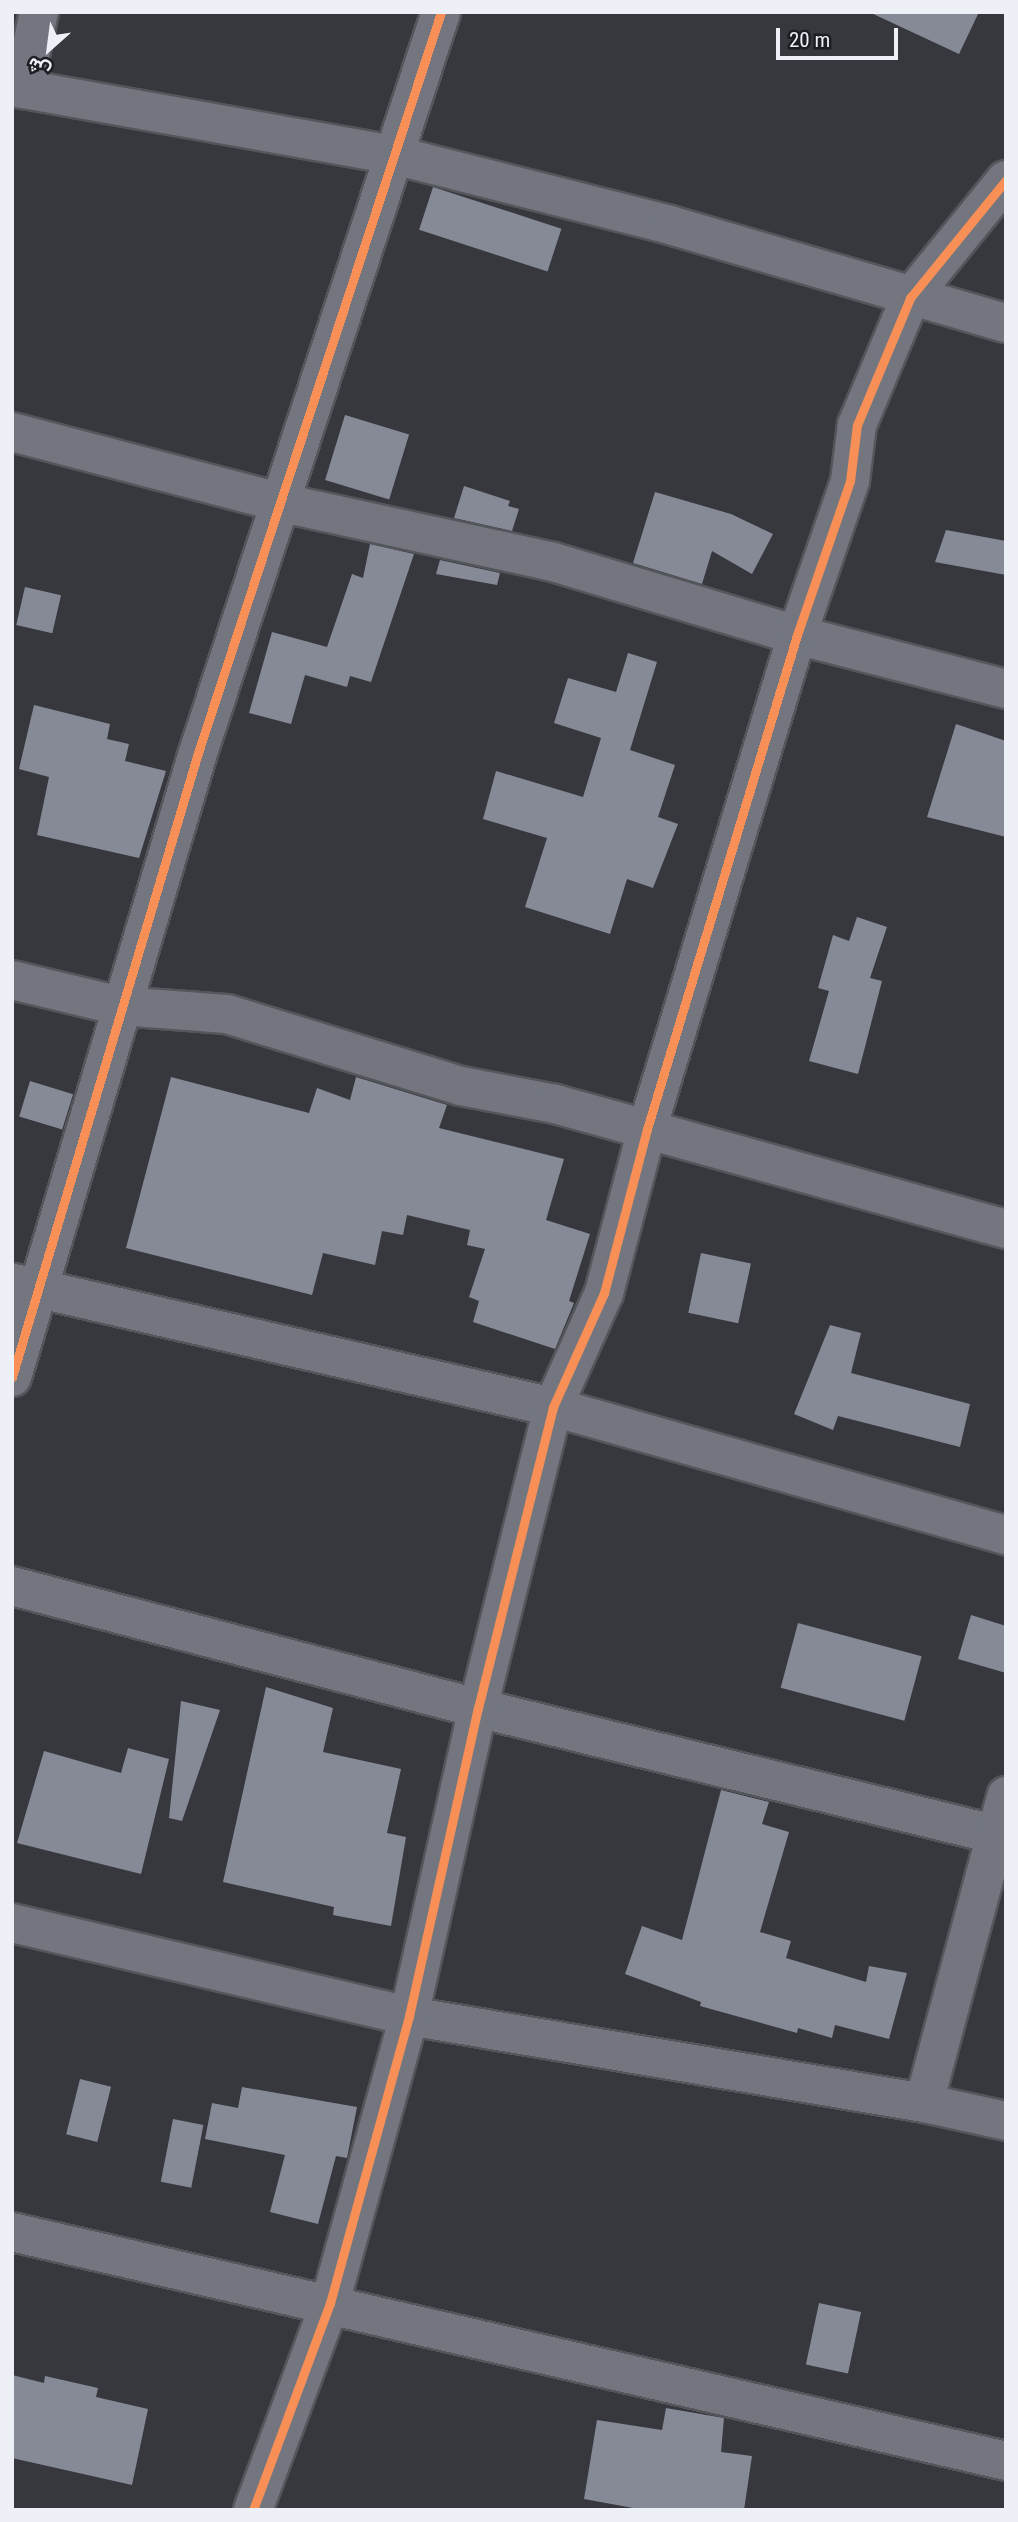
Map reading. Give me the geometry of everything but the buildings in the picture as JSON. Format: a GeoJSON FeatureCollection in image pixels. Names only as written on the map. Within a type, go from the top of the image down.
{"type":"FeatureCollection","features":[{"type":"Feature","properties":{"kind":"street"},"geometry":{"type":"LineString","coordinates":[[39,12],[17,88],[394,155],[670,225],[910,298],[1006,323]]}},
{"type":"Feature","properties":{"kind":"street"},"geometry":{"type":"LineString","coordinates":[[12,1377],[25,1286],[120,1006],[197,757],[283,503],[441,12]]}},
{"type":"Feature","properties":{"kind":"street"},"geometry":{"type":"LineString","coordinates":[[253,2510],[330,2302],[409,2015],[478,1708],[553,1407],[604,1293],[647,1129],[797,635],[850,481],[857,425],[910,298],[1006,180]]}},
{"type":"Feature","properties":{"kind":"street"},"geometry":{"type":"LineString","coordinates":[[12,432],[283,503],[553,562],[797,635],[1006,688]]}},
{"type":"Feature","properties":{"kind":"street"},"geometry":{"type":"LineString","coordinates":[[12,980],[120,1006],[227,1014],[461,1086],[555,1104],[1006,1229]]}},
{"type":"Feature","properties":{"kind":"street"},"geometry":{"type":"LineString","coordinates":[[25,1286],[553,1407],[1006,1535]]}},
{"type":"Feature","properties":{"kind":"street"},"geometry":{"type":"LineString","coordinates":[[12,1586],[478,1708],[1000,1836]]}},
{"type":"Feature","properties":{"kind":"street"},"geometry":{"type":"LineString","coordinates":[[924,2103],[1000,1836],[1006,1796]]}},
{"type":"Feature","properties":{"kind":"street"},"geometry":{"type":"LineString","coordinates":[[12,1923],[409,2015],[924,2103],[1006,2121]]}},
{"type":"Feature","properties":{"kind":"street"},"geometry":{"type":"LineString","coordinates":[[12,2232],[330,2302],[1006,2461]]}},
{"type":"Feature","properties":{"kind":"cycle path"},"geometry":{"type":"LineString","coordinates":[[12,1377],[197,756],[441,12]]}},
{"type":"Feature","properties":{"kind":"cycle path"},"geometry":{"type":"LineString","coordinates":[[253,2510],[330,2303],[409,2016],[478,1708],[553,1407],[604,1293],[647,1129],[797,635],[850,481],[857,425],[910,298],[1006,180]]}}]}
